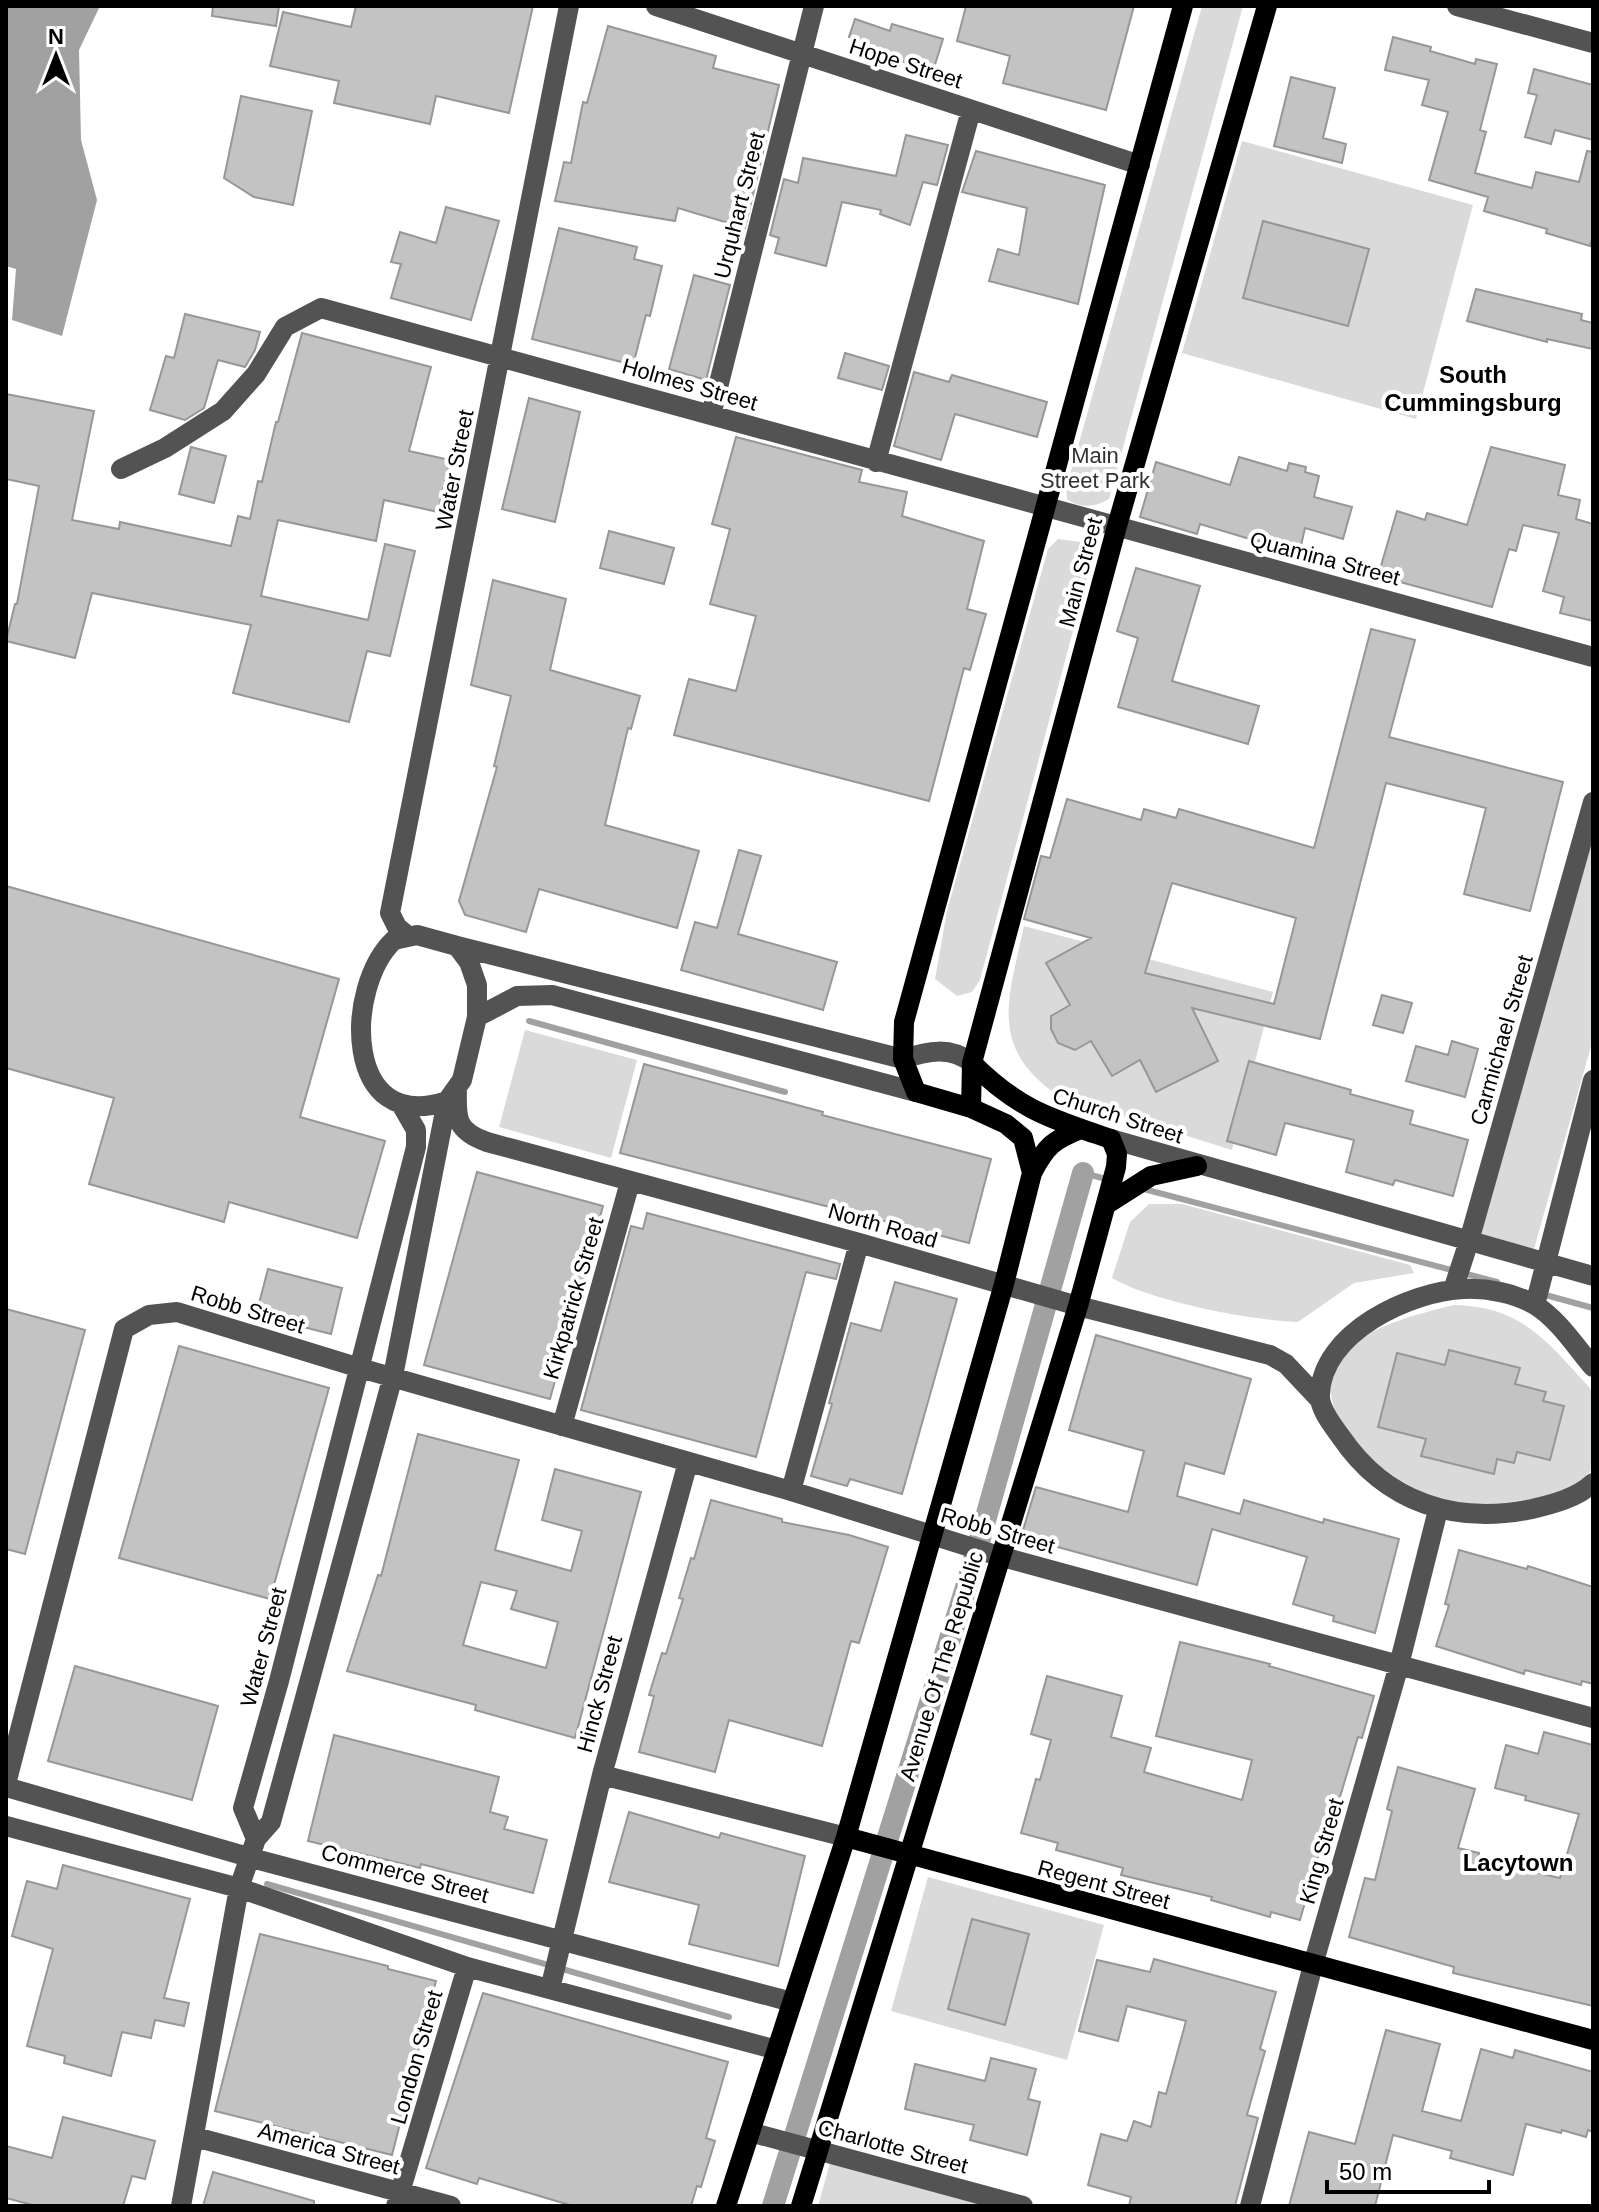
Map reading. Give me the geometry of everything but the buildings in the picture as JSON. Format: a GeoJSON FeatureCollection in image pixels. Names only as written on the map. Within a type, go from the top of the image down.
{"type":"FeatureCollection","features":[{"type":"Feature","properties":{"kind":"main road"},"geometry":{"type":"LineString","coordinates":[[971,1108],[916,1092],[903,1059],[904,1022],[1183,6]]}},
{"type":"Feature","properties":{"kind":"main road","name":"Main Street"},"geometry":{"type":"LineString","coordinates":[[971,1108],[972,1063],[1117,526],[1267,6]]}},
{"type":"Feature","properties":{"kind":"main road","name":"Church Street"},"geometry":{"type":"LineString","coordinates":[[972,1063],[997,1088],[1034,1113],[1111,1139]]}},
{"type":"Feature","properties":{"kind":"main road","name":"Avenue Of The Republic"},"geometry":{"type":"LineString","coordinates":[[726,2206],[792,2002],[852,1839],[942,1539],[1009,1286],[1032,1173],[1027,1146],[1023,1138],[1006,1124],[971,1108]]}},
{"type":"Feature","properties":{"kind":"main road"},"geometry":{"type":"LineString","coordinates":[[1032,1173],[1044,1150],[1058,1138],[1081,1129]]}},
{"type":"Feature","properties":{"kind":"main road","name":"Avenue Of The Republic"},"geometry":{"type":"LineString","coordinates":[[801,2206],[809,2148],[902,1854],[990,1553],[1107,1204],[1117,1154],[1111,1139]]}},
{"type":"Feature","properties":{"kind":"main road"},"geometry":{"type":"LineString","coordinates":[[1107,1204],[1151,1176],[1197,1166]]}},
{"type":"Feature","properties":{"kind":"main road","name":"Regent Street"},"geometry":{"type":"LineString","coordinates":[[852,1839],[1593,2040]]}},
{"type":"Feature","properties":{"kind":"street","name":"Water Street"},"geometry":{"type":"LineString","coordinates":[[408,936],[397,927],[390,913],[569,6]]}},
{"type":"Feature","properties":{"kind":"street","name":"Hope Street"},"geometry":{"type":"LineString","coordinates":[[656,6],[1140,165]]}},
{"type":"Feature","properties":{"kind":"street","name":"Urquhart Street"},"geometry":{"type":"LineString","coordinates":[[711,415],[814,6]]}},
{"type":"Feature","properties":{"kind":"street"},"geometry":{"type":"LineString","coordinates":[[1457,6],[1593,43]]}},
{"type":"Feature","properties":{"kind":"street"},"geometry":{"type":"LineString","coordinates":[[876,462],[971,110]]}},
{"type":"Feature","properties":{"kind":"street","name":"Holmes Street"},"geometry":{"type":"LineString","coordinates":[[121,469],[165,448],[223,411],[256,374],[285,327],[321,308],[1045,506]]}},
{"type":"Feature","properties":{"kind":"street","name":"Quamina Street"},"geometry":{"type":"LineString","coordinates":[[1045,506],[1593,657]]}},
{"type":"Feature","properties":{"kind":"street","name":"Carmichael Street"},"geometry":{"type":"LineString","coordinates":[[1457,1278],[1593,802]]}},
{"type":"Feature","properties":{"kind":"street"},"geometry":{"type":"LineString","coordinates":[[181,2206],[239,1888],[254,1848],[271,1822],[393,1376],[452,1095],[462,1080],[477,1017],[478,994],[474,973],[457,946],[438,939],[408,936],[394,940],[376,965],[362,1016],[363,1059],[369,1076],[386,1096],[401,1104],[419,1107],[452,1095]]}},
{"type":"Feature","properties":{"kind":"street","name":"Church Street"},"geometry":{"type":"LineString","coordinates":[[457,946],[903,1059],[925,1052],[946,1051],[963,1056],[972,1063]]}},
{"type":"Feature","properties":{"kind":"street"},"geometry":{"type":"LineString","coordinates":[[477,1017],[517,996],[552,995],[916,1092]]}},
{"type":"Feature","properties":{"kind":"street"},"geometry":{"type":"LineString","coordinates":[[1593,1080],[1537,1296],[1555,1324],[1593,1367]]}},
{"type":"Feature","properties":{"kind":"street","name":"North Road"},"geometry":{"type":"LineString","coordinates":[[452,1095],[458,1120],[472,1137],[1071,1304],[1270,1355],[1286,1364],[1319,1399],[1353,1455],[1372,1474],[1421,1504],[1438,1510],[1457,1514],[1502,1515],[1565,1499],[1593,1483]]}},
{"type":"Feature","properties":{"kind":"street","name":"Water Street"},"geometry":{"type":"LineString","coordinates":[[254,1848],[243,1808],[279,1681],[416,1147],[416,1130],[401,1104]]}},
{"type":"Feature","properties":{"kind":"street","name":"Church Street"},"geometry":{"type":"LineString","coordinates":[[1111,1139],[1197,1166],[1593,1276]]}},
{"type":"Feature","properties":{"kind":"street","name":"Kirkpatrick Street"},"geometry":{"type":"LineString","coordinates":[[562,1426],[630,1182]]}},
{"type":"Feature","properties":{"kind":"street"},"geometry":{"type":"LineString","coordinates":[[791,1491],[859,1243]]}},
{"type":"Feature","properties":{"kind":"street"},"geometry":{"type":"LineString","coordinates":[[1319,1399],[1325,1367],[1358,1328],[1457,1278],[1494,1291],[1537,1296]]}},
{"type":"Feature","properties":{"kind":"street","name":"Robb Street"},"geometry":{"type":"LineString","coordinates":[[124,1329],[149,1315],[177,1312],[360,1368]]}},
{"type":"Feature","properties":{"kind":"street","name":"Commerce Street"},"geometry":{"type":"LineString","coordinates":[[124,1329],[6,1786],[254,1848],[561,1940],[792,2002]]}},
{"type":"Feature","properties":{"kind":"street"},"geometry":{"type":"LineString","coordinates":[[360,1368],[393,1376]]}},
{"type":"Feature","properties":{"kind":"street","name":"Robb Street"},"geometry":{"type":"LineString","coordinates":[[393,1376],[791,1491],[990,1553],[1593,1718]]}},
{"type":"Feature","properties":{"kind":"street","name":"Hinck Street"},"geometry":{"type":"LineString","coordinates":[[550,1989],[602,1775],[688,1462]]}},
{"type":"Feature","properties":{"kind":"street","name":"King Street"},"geometry":{"type":"LineString","coordinates":[[1250,2206],[1313,1965],[1399,1665],[1438,1510]]}},
{"type":"Feature","properties":{"kind":"street"},"geometry":{"type":"LineString","coordinates":[[279,1681],[305,1691]]}},
{"type":"Feature","properties":{"kind":"street","name":"Regent Street"},"geometry":{"type":"LineString","coordinates":[[602,1775],[852,1839]]}},
{"type":"Feature","properties":{"kind":"street"},"geometry":{"type":"LineString","coordinates":[[6,1826],[239,1888],[467,1967],[777,2050]]}},
{"type":"Feature","properties":{"kind":"street","name":"London Street"},"geometry":{"type":"LineString","coordinates":[[398,2199],[467,1967]]}},
{"type":"Feature","properties":{"kind":"street","name":"Charlotte Street"},"geometry":{"type":"LineString","coordinates":[[750,2132],[1023,2206]]}},
{"type":"Feature","properties":{"kind":"street","name":"America Street"},"geometry":{"type":"LineString","coordinates":[[195,2137],[398,2199],[451,2206]]}},
{"type":"Feature","properties":{"kind":"green space","name":"Main Street Park"},"geometry":{"type":"Polygon","coordinates":[[[1202,6],[1243,6],[1109,499],[1083,506],[1067,499],[1066,489],[1202,6]]]}},
{"type":"Feature","properties":{"kind":"green space"},"geometry":{"type":"Polygon","coordinates":[[[1242,141],[1473,205],[1416,419],[1182,353],[1242,141]],[[1264,222],[1243,298],[1348,326],[1368,249],[1264,222]]]}},
{"type":"Feature","properties":{"kind":"green space","name":"Main Street Park"},"geometry":{"type":"Polygon","coordinates":[[[1058,539],[1081,542],[1093,550],[1090,567],[980,980],[972,992],[957,996],[935,979],[947,911],[1048,549],[1058,539]]]}},
{"type":"Feature","properties":{"kind":"green space"},"geometry":{"type":"Polygon","coordinates":[[[1593,837],[1593,1039],[1534,1249],[1481,1234],[1593,837]]]}},
{"type":"Feature","properties":{"kind":"green space"},"geometry":{"type":"Polygon","coordinates":[[[1024,926],[1273,992],[1232,1150],[1059,1096],[1036,1078],[1021,1059],[1012,1040],[1009,1020],[1009,998],[1024,926]]]}},
{"type":"Feature","properties":{"kind":"green space"},"geometry":{"type":"Polygon","coordinates":[[[525,1030],[637,1060],[611,1158],[499,1127],[525,1030]]]}},
{"type":"Feature","properties":{"kind":"green space"},"geometry":{"type":"Polygon","coordinates":[[[1149,1204],[1182,1204],[1410,1265],[1414,1273],[1354,1283],[1298,1322],[1229,1314],[1176,1302],[1112,1278],[1130,1222],[1149,1204]]]}},
{"type":"Feature","properties":{"kind":"green space"},"geometry":{"type":"Polygon","coordinates":[[[1454,1305],[1477,1307],[1515,1319],[1545,1341],[1589,1387],[1593,1394],[1593,1468],[1571,1487],[1543,1497],[1497,1504],[1451,1502],[1402,1481],[1376,1463],[1354,1442],[1338,1418],[1331,1394],[1335,1369],[1353,1345],[1363,1337],[1401,1320],[1454,1305]],[[1450,1350],[1445,1365],[1397,1353],[1378,1426],[1426,1439],[1422,1457],[1493,1474],[1497,1459],[1514,1463],[1517,1452],[1550,1460],[1564,1406],[1543,1401],[1545,1392],[1515,1384],[1519,1368],[1450,1350]]]}},
{"type":"Feature","properties":{"kind":"green space"},"geometry":{"type":"Polygon","coordinates":[[[928,1877],[1104,1925],[1067,2060],[891,2011],[928,1877]],[[972,1919],[948,2009],[1005,2024],[1029,1934],[972,1919]]]}},
{"type":"Feature","properties":{"kind":"green space"},"geometry":{"type":"Polygon","coordinates":[[[830,2163],[988,2206],[818,2206],[830,2163]]]}},
{"type":"Feature","properties":{"kind":"shaded area"},"geometry":{"type":"Polygon","coordinates":[[[6,6],[100,6],[79,50],[81,140],[97,200],[62,336],[12,320],[16,269],[6,266],[6,6]]]}},
{"type":"Feature","properties":{"kind":"waterway"},"geometry":{"type":"LineString","coordinates":[[529,1021],[785,1092]]}},
{"type":"Feature","properties":{"kind":"waterway"},"geometry":{"type":"LineString","coordinates":[[1083,1173],[1110,1180]]}},
{"type":"Feature","properties":{"kind":"waterway"},"geometry":{"type":"LineString","coordinates":[[773,2206],[968,1581],[1083,1173]]}},
{"type":"Feature","properties":{"kind":"waterway"},"geometry":{"type":"LineString","coordinates":[[1140,1188],[1497,1282]]}},
{"type":"Feature","properties":{"kind":"waterway"},"geometry":{"type":"LineString","coordinates":[[1542,1294],[1593,1308]]}},
{"type":"Feature","properties":{"kind":"waterway"},"geometry":{"type":"LineString","coordinates":[[267,1884],[729,2017]]}},
{"type":"Feature","properties":{"kind":"district","name":"South Cummingsburg"},"geometry":{"type":"Point","coordinates":[1473,389]}},
{"type":"Feature","properties":{"kind":"district","name":"Lacytown"},"geometry":{"type":"Point","coordinates":[1518,1863]}}]}
